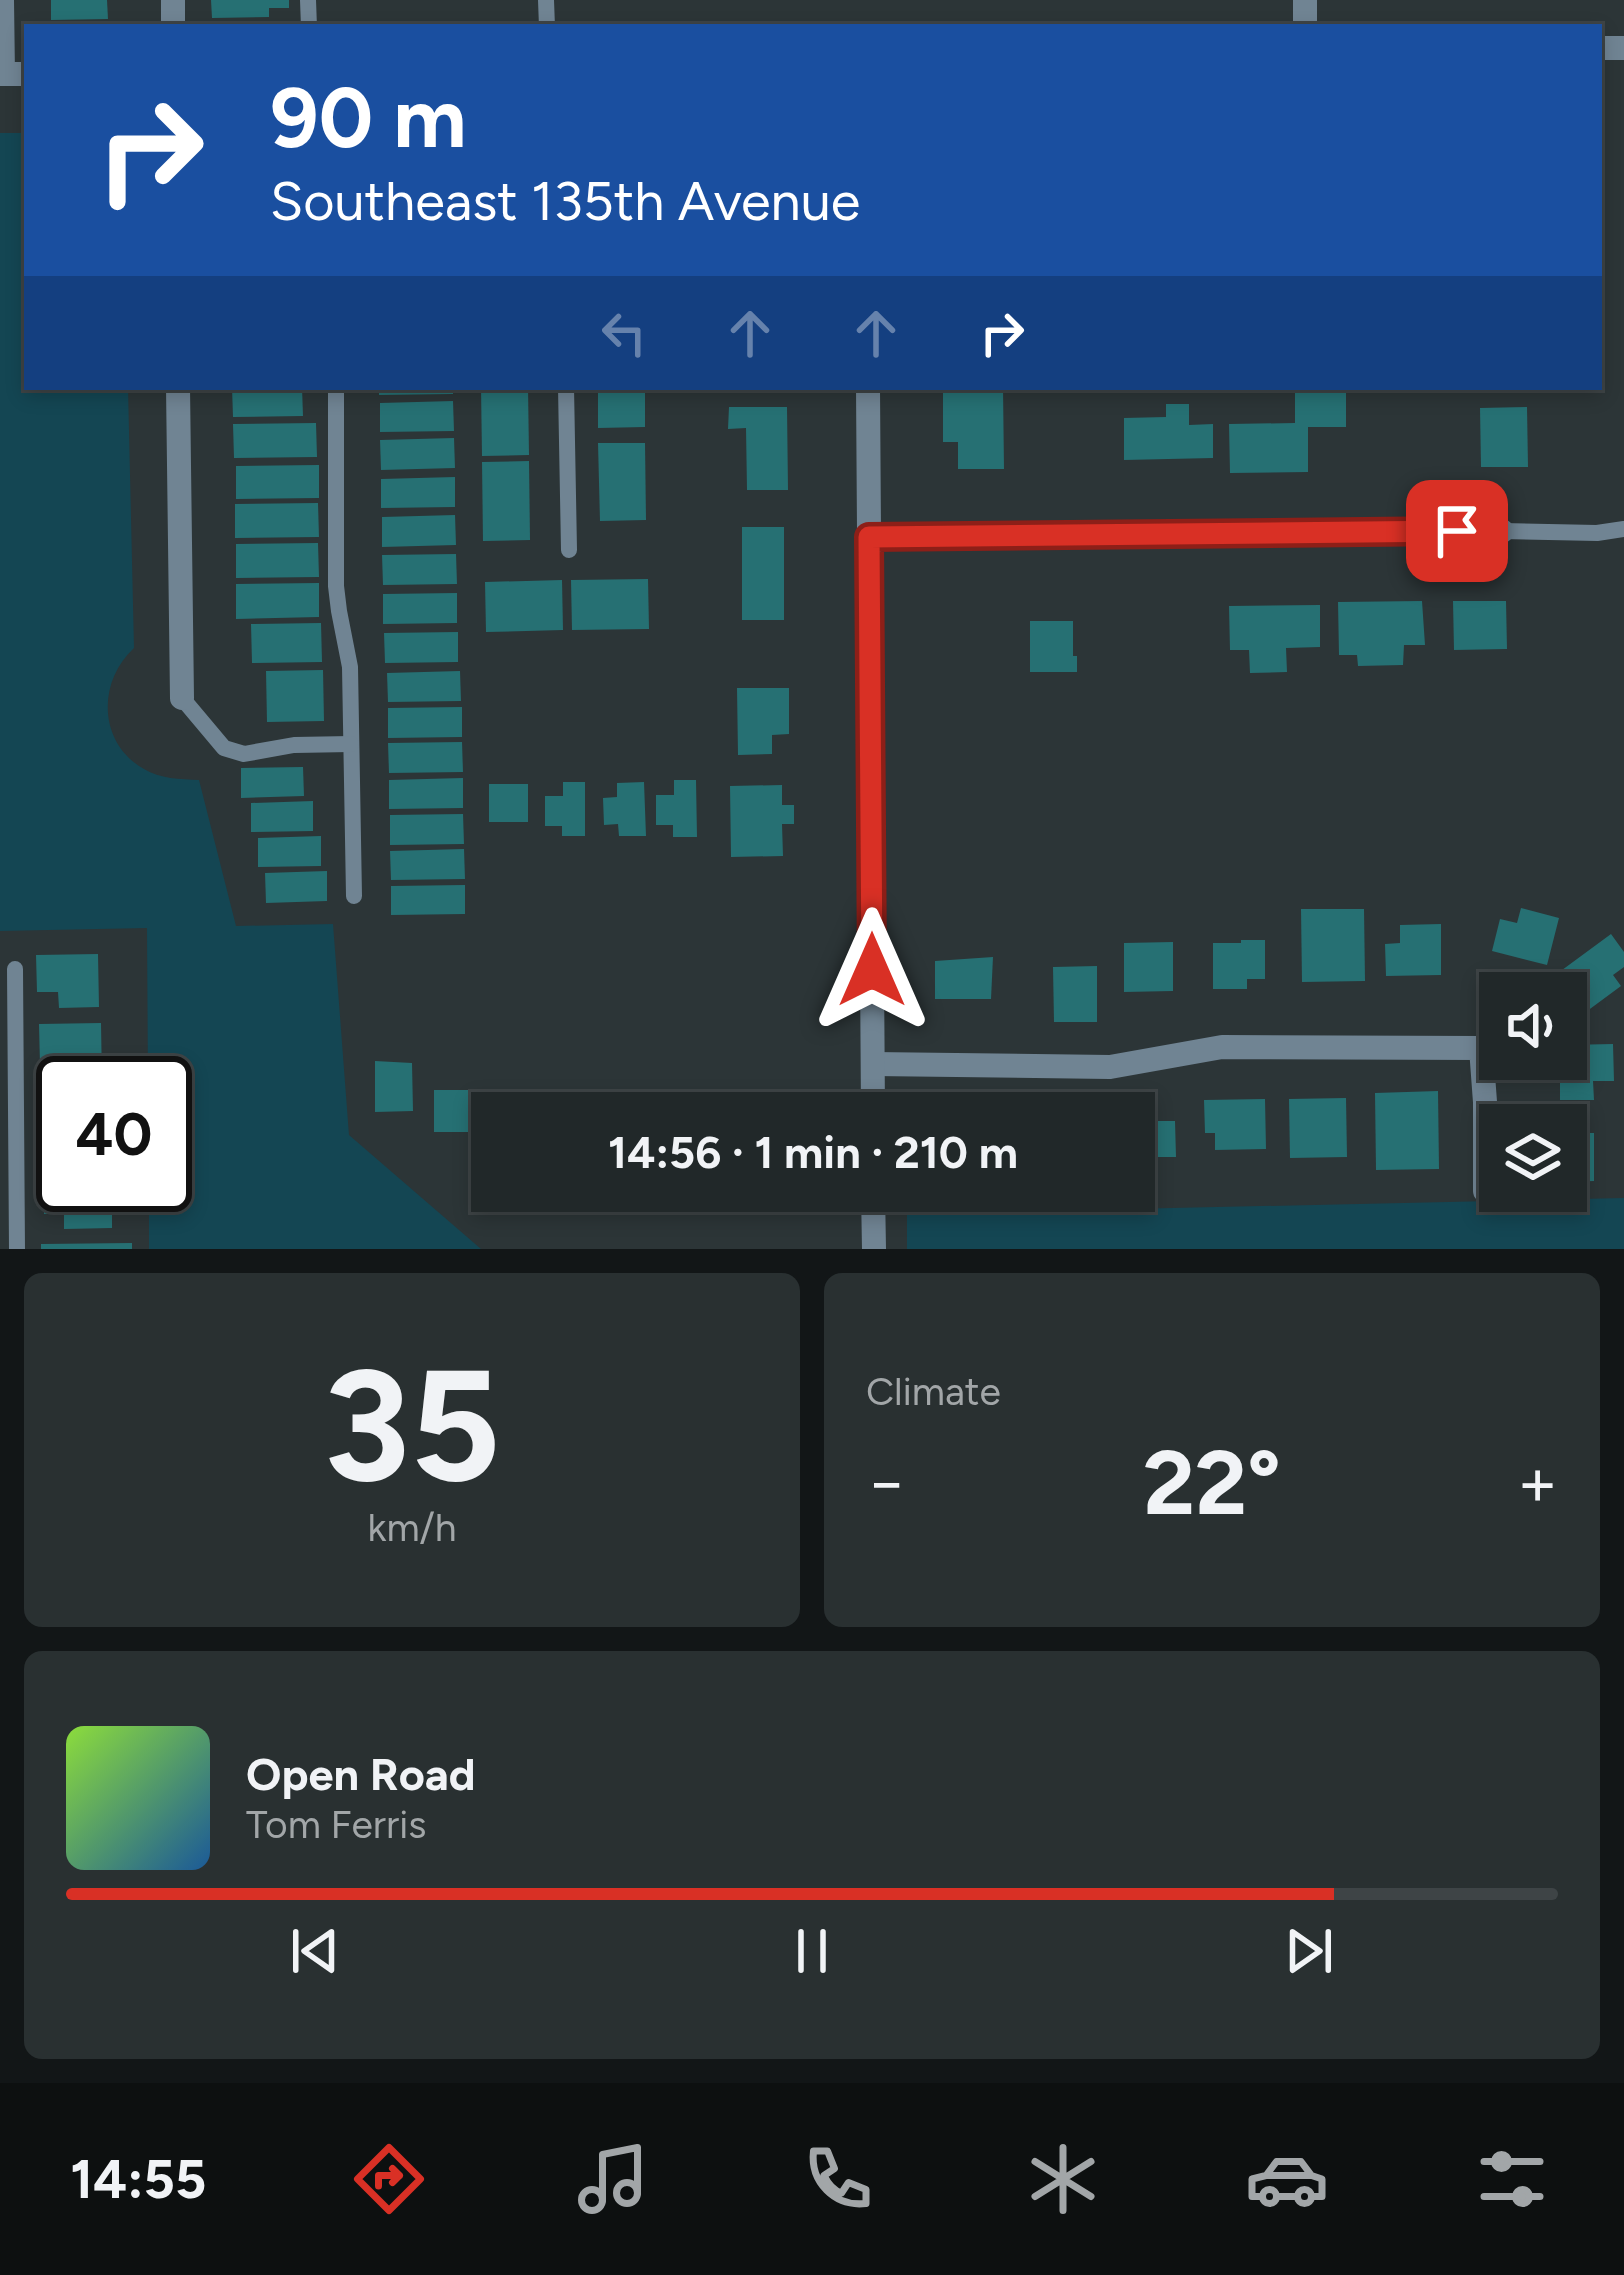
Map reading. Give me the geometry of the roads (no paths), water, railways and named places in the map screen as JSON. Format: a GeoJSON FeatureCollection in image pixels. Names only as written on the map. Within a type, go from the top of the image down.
{"type":"FeatureCollection","features":[{"type":"Feature","properties":{"kind":"street"},"geometry":{"type":"LineString","coordinates":[[2,0],[10,74]]}},
{"type":"Feature","properties":{"kind":"street"},"geometry":{"type":"LineString","coordinates":[[178,390],[182,698]]}},
{"type":"Feature","properties":{"kind":"street"},"geometry":{"type":"LineString","coordinates":[[868,390],[873,1092]]}},
{"type":"Feature","properties":{"kind":"street"},"geometry":{"type":"LineString","coordinates":[[869,537],[1502,531]]}},
{"type":"Feature","properties":{"kind":"street"},"geometry":{"type":"LineString","coordinates":[[873,1064],[1110,1067],[1222,1047],[1481,1048],[1485,1104]]}},
{"type":"Feature","properties":{"kind":"street"},"geometry":{"type":"LineString","coordinates":[[873,1212],[874,1249]]}},
{"type":"Feature","properties":{"kind":"lane"},"geometry":{"type":"LineString","coordinates":[[336,390],[336,586],[350,667],[354,896]]}},
{"type":"Feature","properties":{"kind":"lane"},"geometry":{"type":"LineString","coordinates":[[566,390],[569,550]]}},
{"type":"Feature","properties":{"kind":"lane"},"geometry":{"type":"LineString","coordinates":[[1502,531],[1624,529]]}},
{"type":"Feature","properties":{"kind":"lane"},"geometry":{"type":"LineString","coordinates":[[182,698],[224,748],[244,754],[295,745],[351,744]]}},
{"type":"Feature","properties":{"kind":"lane"},"geometry":{"type":"LineString","coordinates":[[15,970],[16,1249]]}}]}
